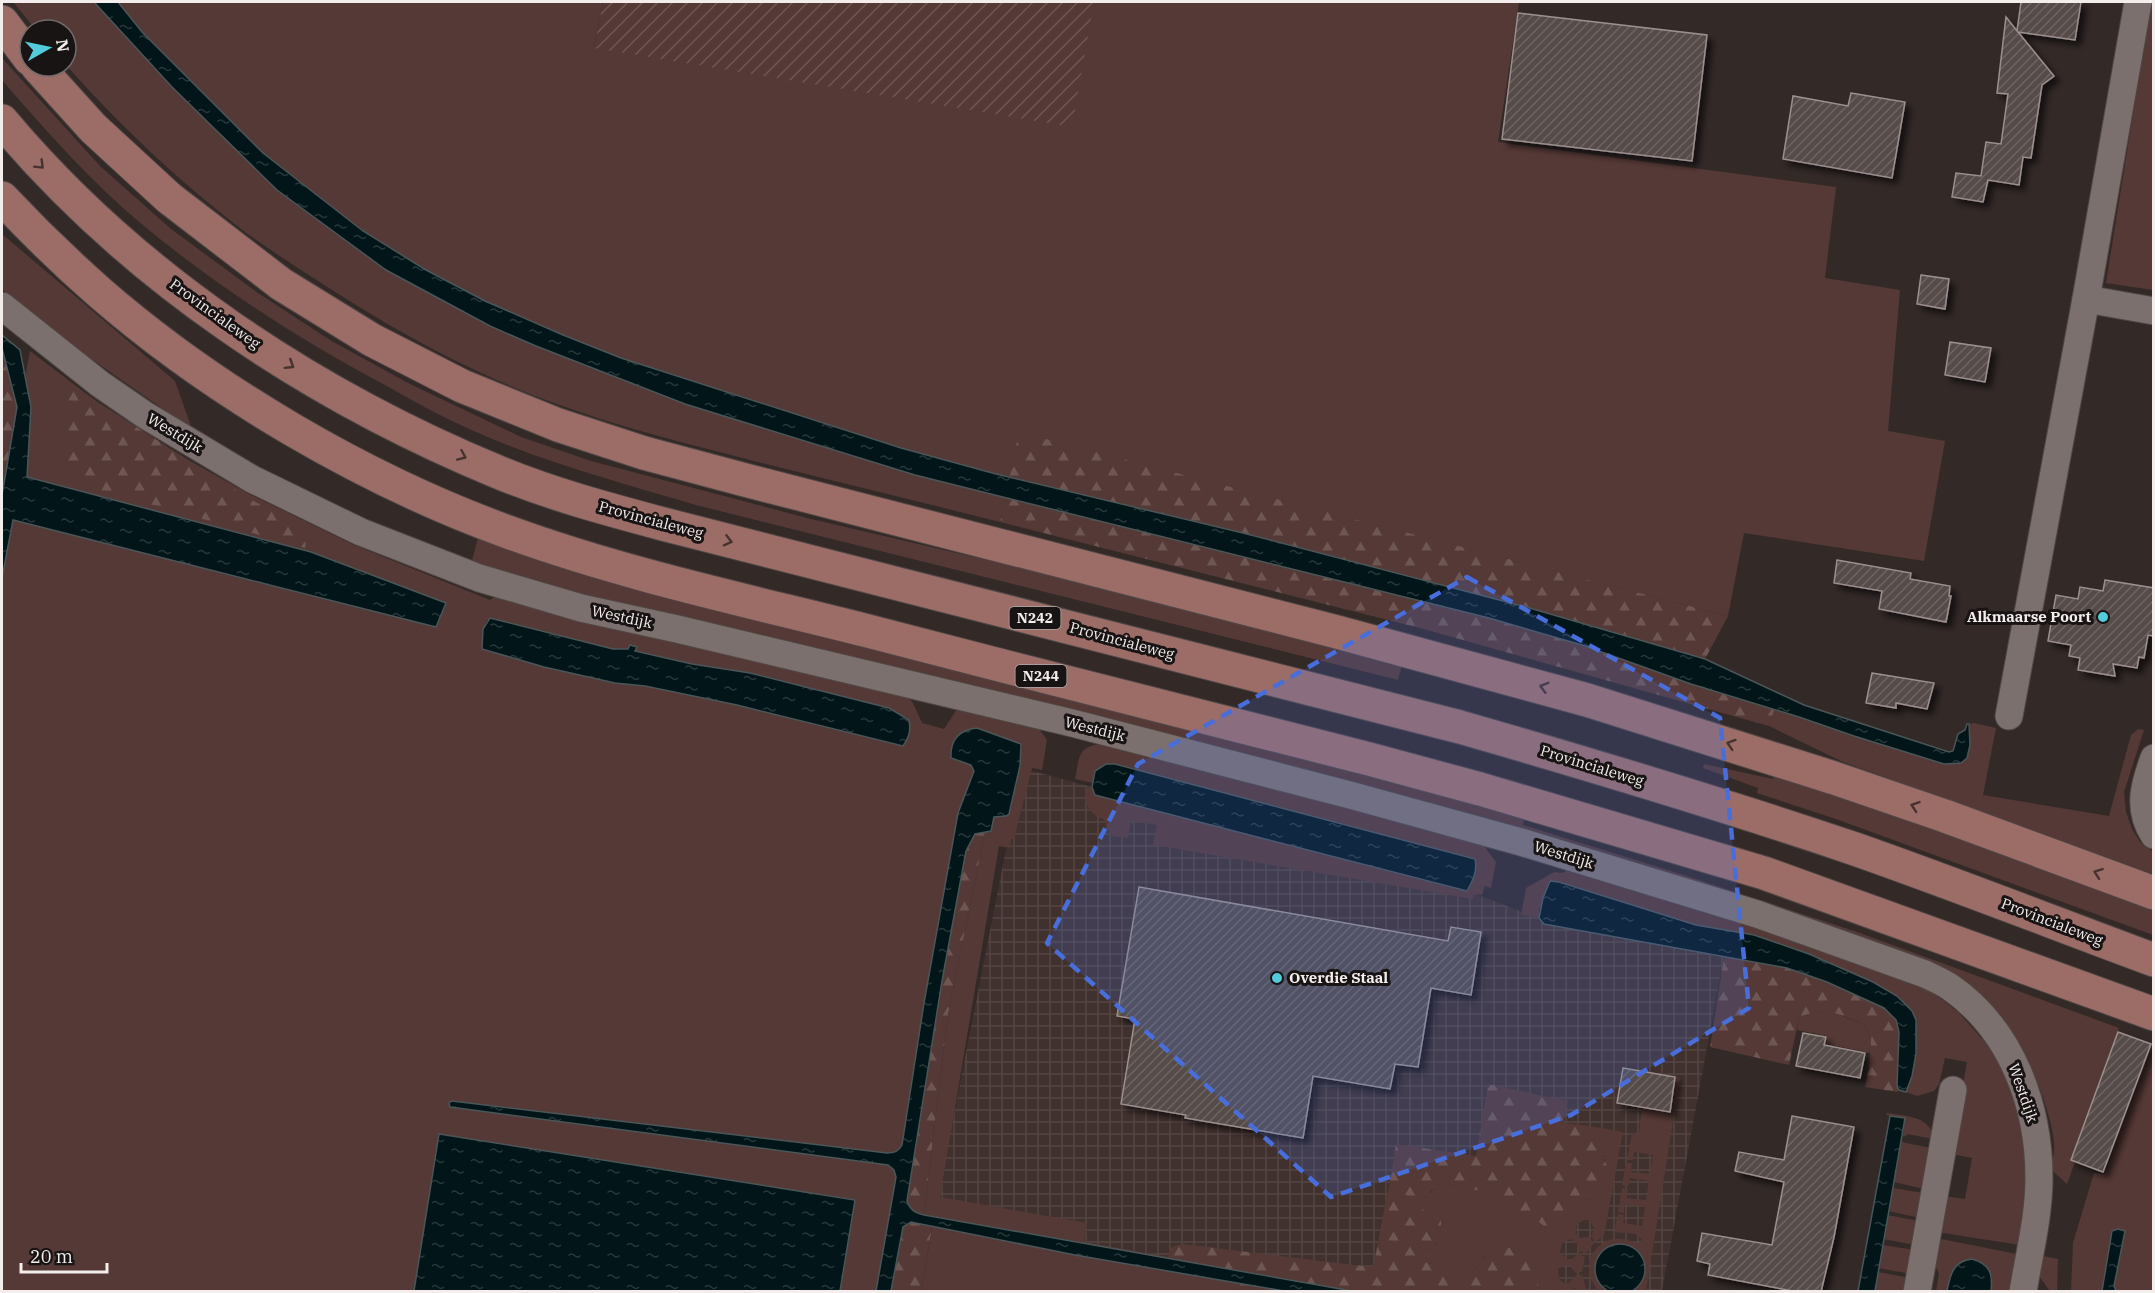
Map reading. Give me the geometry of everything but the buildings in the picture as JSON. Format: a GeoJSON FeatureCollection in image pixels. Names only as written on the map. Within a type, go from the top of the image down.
{"type":"FeatureCollection","features":[{"type":"Feature","properties":{"kind":"main road"},"geometry":{"type":"LineString","coordinates":[[2,22],[18,43]]}},
{"type":"Feature","properties":{"kind":"main road"},"geometry":{"type":"LineString","coordinates":[[48,78],[93,128],[169,198],[281,284],[372,340],[452,381],[558,425],[644,453],[745,480],[1337,632],[1587,700],[1945,816],[2154,893]]}},
{"type":"Feature","properties":{"kind":"main road","name":"Provincialeweg"},"geometry":{"type":"LineString","coordinates":[[2,121],[30,155],[96,220],[189,297],[246,338],[399,428],[499,473],[561,495],[663,524],[1460,727],[1568,758],[1732,808],[1845,846],[2154,960]]}},
{"type":"Feature","properties":{"kind":"main road","name":"N244"},"geometry":{"type":"LineString","coordinates":[[2,198],[51,249],[102,295],[214,379],[275,418],[335,452],[394,482],[505,531],[631,570],[1480,789],[1764,873],[2154,1014]]}},
{"type":"Feature","properties":{"kind":"street"},"geometry":{"type":"LineString","coordinates":[[2009,716],[2138,2]]}},
{"type":"Feature","properties":{"kind":"street"},"geometry":{"type":"LineString","coordinates":[[2086,299],[2154,311]]}},
{"type":"Feature","properties":{"kind":"street","name":"Westdijk"},"geometry":{"type":"LineString","coordinates":[[2,306],[100,384],[145,415],[252,479],[361,532],[479,578],[581,608],[1072,723],[1350,795],[1521,842],[1757,914],[1925,974],[1949,986],[1978,1013],[2004,1044],[2018,1071],[2030,1105],[2038,1154],[2039,1180],[2023,1292]]}},
{"type":"Feature","properties":{"kind":"street"},"geometry":{"type":"LineString","coordinates":[[2154,758],[2144,788],[2143,799],[2146,822],[2154,835]]}},
{"type":"Feature","properties":{"kind":"street"},"geometry":{"type":"LineString","coordinates":[[1917,1292],[1953,1090]]}},
{"type":"Feature","properties":{"kind":"highlighted area"},"geometry":{"type":"Polygon","coordinates":[[[1467,577],[1720,718],[1749,1008],[1571,1115],[1331,1197],[1047,943],[1138,764],[1467,577]]]}},
{"type":"Feature","properties":{"kind":"shaded area"},"geometry":{"type":"Polygon","coordinates":[[[1022,768],[1092,787],[1095,795],[1467,891],[1539,918],[1544,924],[1724,956],[1662,1291],[1349,1291],[934,1216],[1022,768]]]}},
{"type":"Feature","properties":{"kind":"green space"},"geometry":{"type":"Polygon","coordinates":[[[13,2],[603,2],[594,47],[1094,2],[1519,2],[1498,142],[1836,187],[1825,278],[1900,290],[1888,431],[1945,441],[1924,561],[1744,533],[1728,616],[1020,433],[1000,522],[687,444],[578,412],[502,383],[449,358],[348,300],[241,229],[150,151],[107,109],[78,78],[78,18],[26,18],[13,2]]]}},
{"type":"Feature","properties":{"kind":"green space"},"geometry":{"type":"Polygon","coordinates":[[[603,2],[1094,2],[1072,127],[594,48],[603,2]]]}},
{"type":"Feature","properties":{"kind":"green space"},"geometry":{"type":"Polygon","coordinates":[[[2151,2],[2153,2],[2153,290],[2106,283],[2151,2]]]}},
{"type":"Feature","properties":{"kind":"green space"},"geometry":{"type":"Polygon","coordinates":[[[2,58],[100,166],[171,229],[258,293],[330,340],[408,383],[521,437],[591,461],[811,519],[1056,576],[1402,665],[1398,680],[696,505],[557,463],[476,432],[417,403],[321,349],[260,311],[201,270],[144,226],[106,192],[70,156],[2,80],[2,58]]]}},
{"type":"Feature","properties":{"kind":"green space"},"geometry":{"type":"Polygon","coordinates":[[[2,234],[175,381],[192,429],[34,319],[2,289],[2,234]]]}},
{"type":"Feature","properties":{"kind":"green space"},"geometry":{"type":"Polygon","coordinates":[[[2,348],[17,407],[2,495],[2,348]]]}},
{"type":"Feature","properties":{"kind":"green space"},"geometry":{"type":"Polygon","coordinates":[[[30,351],[133,429],[249,494],[354,545],[490,600],[500,594],[901,690],[913,703],[922,723],[944,729],[957,709],[1029,722],[1040,730],[1047,740],[1042,770],[1032,768],[1010,848],[999,846],[940,1197],[1087,1223],[1084,1242],[1237,1269],[1233,1291],[921,1291],[934,1217],[924,1215],[948,1014],[985,832],[991,830],[994,817],[1006,816],[1012,807],[1021,748],[1021,744],[977,728],[951,758],[971,765],[974,771],[969,786],[878,1291],[840,1291],[855,1201],[439,1134],[414,1291],[2,1292],[2,578],[12,520],[435,627],[446,604],[311,552],[27,477],[31,407],[25,378],[30,351]],[[487,620],[483,629],[482,649],[544,667],[615,683],[645,686],[737,705],[903,746],[908,738],[750,673],[692,664],[628,649],[613,649],[487,620]]]}},
{"type":"Feature","properties":{"kind":"green space"},"geometry":{"type":"Polygon","coordinates":[[[68,383],[246,497],[309,530],[305,548],[65,480],[68,383]]]}},
{"type":"Feature","properties":{"kind":"green space"},"geometry":{"type":"Polygon","coordinates":[[[1019,432],[1728,616],[1705,659],[1779,695],[1769,726],[1420,628],[1000,522],[1019,432]]]}},
{"type":"Feature","properties":{"kind":"green space"},"geometry":{"type":"Polygon","coordinates":[[[478,538],[692,604],[1269,750],[1524,818],[1523,825],[1857,932],[2119,1028],[2071,1159],[2075,1162],[2067,1184],[2046,1165],[2054,1154],[2051,1125],[2039,1086],[2023,1050],[2006,1025],[1952,982],[818,649],[756,633],[651,614],[471,564],[478,538]]]}},
{"type":"Feature","properties":{"kind":"green space"},"geometry":{"type":"Polygon","coordinates":[[[1773,709],[1944,764],[1970,743],[1968,735],[1970,724],[1996,728],[1983,795],[2109,816],[2131,735],[2138,729],[2144,730],[2124,792],[2126,812],[2132,829],[2140,842],[2153,852],[2153,874],[1843,762],[1769,726],[1773,709]]]}},
{"type":"Feature","properties":{"kind":"green space"},"geometry":{"type":"Polygon","coordinates":[[[1107,743],[1484,846],[1496,862],[1491,888],[1485,886],[1482,895],[1474,894],[1473,899],[1153,845],[1157,825],[1131,821],[1128,838],[1111,836],[1103,819],[1094,815],[1088,807],[1085,798],[1086,788],[1092,787],[1095,795],[1466,891],[1475,860],[1115,764],[1095,771],[1093,783],[1075,779],[1082,752],[1090,746],[1107,743]]]}},
{"type":"Feature","properties":{"kind":"green space"},"geometry":{"type":"Polygon","coordinates":[[[1704,764],[1773,779],[1775,775],[1895,815],[2153,910],[2153,935],[1836,819],[1757,793],[1758,788],[1703,768],[1704,764]]]}},
{"type":"Feature","properties":{"kind":"green space"},"geometry":{"type":"Polygon","coordinates":[[[967,793],[985,832],[948,1014],[924,1214],[934,1216],[921,1291],[878,1292],[967,793]]]}},
{"type":"Feature","properties":{"kind":"green space"},"geometry":{"type":"Polygon","coordinates":[[[1568,870],[1706,911],[1923,984],[1959,1013],[1991,1049],[2004,1070],[2016,1097],[2028,1155],[2020,1245],[1937,1232],[1943,1196],[1965,1199],[1972,1158],[1951,1154],[1967,1062],[1945,1058],[1939,1084],[1934,1091],[1917,1096],[1906,1092],[1914,1066],[1916,1020],[1718,930],[1674,919],[1559,882],[1539,909],[1539,918],[1521,915],[1526,888],[1554,872],[1562,873],[1568,870]]]}},
{"type":"Feature","properties":{"kind":"green space"},"geometry":{"type":"Polygon","coordinates":[[[1724,956],[1787,968],[1827,982],[1884,1008],[1896,1020],[1899,1032],[1898,1092],[1865,1087],[1871,1038],[1865,1025],[1832,1013],[1816,1012],[1799,1018],[1789,1065],[1710,1047],[1724,956]]]}},
{"type":"Feature","properties":{"kind":"green space"},"geometry":{"type":"Polygon","coordinates":[[[1811,1012],[1832,1012],[1865,1025],[1871,1038],[1870,1053],[1826,1044],[1827,1036],[1797,1030],[1799,1018],[1811,1012]]]}},
{"type":"Feature","properties":{"kind":"green space"},"geometry":{"type":"Polygon","coordinates":[[[2153,1038],[2153,1291],[2116,1291],[2114,1286],[2125,1231],[2102,1291],[2071,1292],[2073,1243],[2094,1173],[2104,1174],[2153,1038]]]}},
{"type":"Feature","properties":{"kind":"green space"},"geometry":{"type":"Polygon","coordinates":[[[1676,1077],[1680,1078],[1646,1291],[1598,1291],[1589,1272],[1589,1263],[1598,1247],[1608,1240],[1622,1239],[1639,1244],[1642,1239],[1635,1234],[1614,1232],[1618,1214],[1624,1215],[1623,1223],[1642,1226],[1645,1207],[1625,1204],[1624,1213],[1618,1212],[1622,1188],[1628,1189],[1626,1198],[1646,1200],[1649,1181],[1630,1178],[1628,1186],[1622,1185],[1626,1163],[1632,1163],[1631,1172],[1650,1174],[1653,1155],[1634,1152],[1633,1160],[1627,1160],[1632,1133],[1639,1134],[1642,1107],[1670,1112],[1676,1077]]]}},
{"type":"Feature","properties":{"kind":"green space"},"geometry":{"type":"Polygon","coordinates":[[[1488,1084],[1568,1101],[1563,1123],[1590,1126],[1609,1171],[1603,1193],[1592,1199],[1581,1200],[1568,1213],[1561,1226],[1553,1229],[1546,1228],[1538,1221],[1502,1208],[1497,1209],[1486,1190],[1467,1191],[1448,1184],[1440,1184],[1435,1185],[1425,1196],[1414,1198],[1389,1186],[1396,1144],[1476,1156],[1488,1084]]]}},
{"type":"Feature","properties":{"kind":"green space"},"geometry":{"type":"Polygon","coordinates":[[[1887,1113],[1909,1116],[1923,1121],[1931,1131],[1933,1139],[1907,1134],[1903,1136],[1905,1118],[1886,1115],[1887,1113]]]}},
{"type":"Feature","properties":{"kind":"green space"},"geometry":{"type":"Polygon","coordinates":[[[1590,1126],[1623,1132],[1604,1236],[1595,1242],[1591,1236],[1593,1226],[1589,1220],[1585,1220],[1577,1225],[1576,1231],[1579,1238],[1589,1237],[1594,1243],[1586,1254],[1579,1251],[1577,1243],[1571,1239],[1562,1243],[1560,1253],[1567,1259],[1572,1259],[1578,1253],[1585,1257],[1582,1272],[1576,1273],[1566,1265],[1558,1269],[1559,1279],[1564,1283],[1569,1283],[1576,1275],[1582,1275],[1586,1289],[1556,1291],[1542,1289],[1533,1273],[1485,1256],[1471,1275],[1418,1260],[1415,1250],[1420,1247],[1433,1250],[1437,1242],[1403,1203],[1387,1195],[1389,1186],[1399,1192],[1430,1194],[1435,1185],[1440,1184],[1448,1184],[1467,1191],[1486,1190],[1497,1209],[1502,1208],[1539,1221],[1546,1228],[1561,1226],[1568,1213],[1581,1200],[1592,1199],[1606,1159],[1599,1149],[1590,1126]]]}},
{"type":"Feature","properties":{"kind":"green space"},"geometry":{"type":"Polygon","coordinates":[[[1901,1141],[1931,1148],[1924,1189],[1894,1182],[1901,1141]]]}},
{"type":"Feature","properties":{"kind":"green space"},"geometry":{"type":"Polygon","coordinates":[[[1893,1188],[1924,1193],[1920,1218],[1888,1211],[1893,1188]]]}},
{"type":"Feature","properties":{"kind":"green space"},"geometry":{"type":"Polygon","coordinates":[[[1387,1195],[1424,1210],[1441,1221],[1433,1250],[1420,1247],[1416,1249],[1415,1256],[1418,1260],[1471,1275],[1493,1247],[1516,1248],[1526,1251],[1539,1287],[1545,1291],[1233,1291],[1236,1271],[1168,1259],[1171,1248],[1183,1244],[1370,1267],[1374,1264],[1387,1195]]]}},
{"type":"Feature","properties":{"kind":"green space"},"geometry":{"type":"Polygon","coordinates":[[[1887,1215],[1919,1221],[1915,1245],[1883,1239],[1887,1215]]]}},
{"type":"Feature","properties":{"kind":"green space"},"geometry":{"type":"Polygon","coordinates":[[[1936,1238],[2017,1254],[2012,1291],[1991,1291],[1992,1277],[1985,1264],[1952,1271],[1947,1291],[1936,1291],[1939,1274],[1932,1258],[1936,1238]]]}},
{"type":"Feature","properties":{"kind":"green space"},"geometry":{"type":"Polygon","coordinates":[[[1882,1245],[1915,1250],[1911,1274],[1878,1268],[1882,1245]]]}},
{"type":"Feature","properties":{"kind":"green space"},"geometry":{"type":"Polygon","coordinates":[[[2038,1255],[2058,1259],[2057,1291],[2050,1291],[2036,1272],[2038,1255]]]}},
{"type":"Feature","properties":{"kind":"green space"},"geometry":{"type":"Polygon","coordinates":[[[1878,1272],[1910,1278],[1908,1291],[1875,1292],[1878,1272]]]}},
{"type":"Feature","properties":{"kind":"water"},"geometry":{"type":"Polygon","coordinates":[[[94,2],[118,2],[142,32],[263,153],[363,231],[426,270],[485,301],[563,335],[621,358],[901,448],[996,474],[1243,533],[1526,607],[1705,659],[1804,705],[1949,752],[1953,751],[1958,734],[1969,724],[1970,745],[1967,758],[1961,763],[1944,764],[1691,684],[1582,645],[1489,618],[915,475],[685,404],[536,346],[490,326],[386,270],[277,190],[172,87],[94,2]]]}},
{"type":"Feature","properties":{"kind":"water"},"geometry":{"type":"Polygon","coordinates":[[[2,335],[20,350],[31,407],[27,477],[311,552],[446,603],[436,627],[13,520],[2,578],[2,495],[17,407],[2,348],[2,335]]]}},
{"type":"Feature","properties":{"kind":"water"},"geometry":{"type":"Polygon","coordinates":[[[490,618],[613,649],[628,649],[630,645],[637,647],[635,651],[692,664],[750,673],[889,708],[909,720],[909,734],[903,746],[737,705],[645,686],[615,683],[544,667],[482,649],[483,629],[490,618]]]}},
{"type":"Feature","properties":{"kind":"water"},"geometry":{"type":"Polygon","coordinates":[[[977,728],[1021,744],[1020,766],[1009,814],[994,817],[991,831],[975,834],[966,851],[942,981],[907,1201],[910,1207],[915,1212],[924,1215],[1352,1291],[1284,1291],[1075,1255],[911,1222],[903,1227],[891,1291],[876,1291],[896,1177],[894,1170],[888,1165],[450,1107],[449,1103],[452,1101],[887,1153],[897,1151],[902,1145],[924,1003],[958,813],[974,771],[971,765],[951,758],[951,751],[954,741],[961,733],[977,728]]]}},
{"type":"Feature","properties":{"kind":"water"},"geometry":{"type":"Polygon","coordinates":[[[1106,764],[1115,764],[1475,859],[1474,876],[1467,891],[1095,795],[1092,787],[1095,771],[1106,764]]]}},
{"type":"Feature","properties":{"kind":"water"},"geometry":{"type":"Polygon","coordinates":[[[1550,881],[1696,925],[1754,935],[1809,954],[1873,982],[1897,996],[1912,1011],[1916,1020],[1916,1054],[1906,1092],[1899,1090],[1897,1086],[1899,1032],[1896,1020],[1884,1008],[1827,982],[1787,968],[1544,924],[1539,918],[1543,898],[1550,881]]]}},
{"type":"Feature","properties":{"kind":"water"},"geometry":{"type":"Polygon","coordinates":[[[1890,1116],[1905,1118],[1875,1291],[1858,1291],[1890,1116]]]}},
{"type":"Feature","properties":{"kind":"water"},"geometry":{"type":"Polygon","coordinates":[[[439,1134],[855,1200],[840,1291],[414,1291],[439,1134]]]}},
{"type":"Feature","properties":{"kind":"water"},"geometry":{"type":"Polygon","coordinates":[[[2118,1229],[2125,1231],[2114,1286],[2116,1291],[2102,1291],[2112,1231],[2118,1229]]]}},
{"type":"Feature","properties":{"kind":"water"},"geometry":{"type":"Polygon","coordinates":[[[1615,1244],[1625,1244],[1638,1251],[1645,1264],[1645,1274],[1638,1287],[1625,1294],[1615,1294],[1606,1290],[1599,1283],[1595,1274],[1595,1264],[1599,1255],[1606,1248],[1615,1244]]]}},
{"type":"Feature","properties":{"kind":"water"},"geometry":{"type":"Polygon","coordinates":[[[1972,1259],[1983,1264],[1989,1271],[1991,1291],[1947,1291],[1951,1274],[1957,1266],[1972,1259]]]}},
{"type":"Feature","properties":{"kind":"place","name":"Alkmaarse Poort"},"geometry":{"type":"Point","coordinates":[2103,617]}},
{"type":"Feature","properties":{"kind":"place","name":"Overdie Staal"},"geometry":{"type":"Point","coordinates":[1277,978]}}]}
